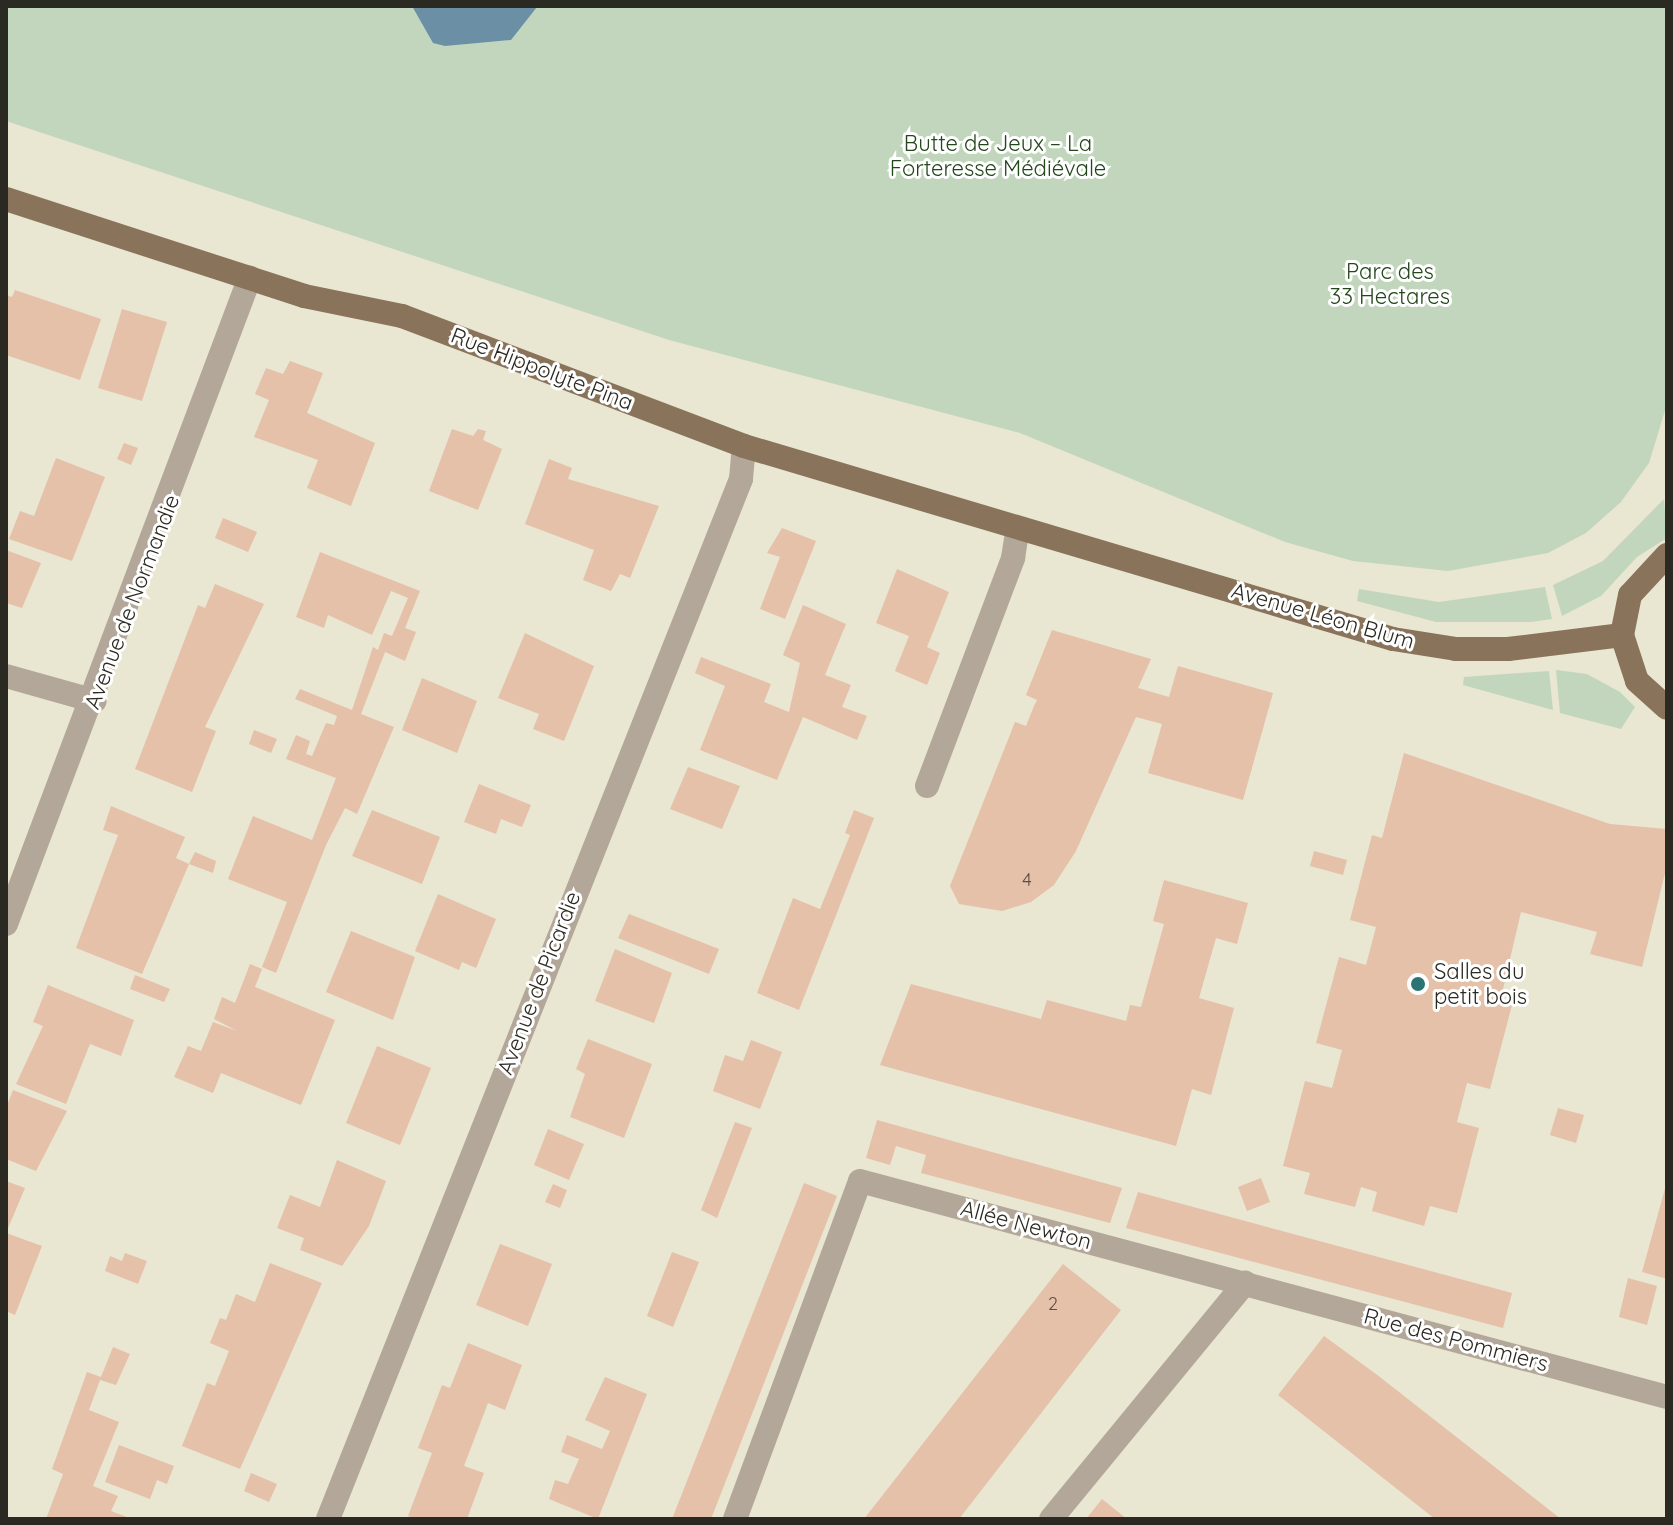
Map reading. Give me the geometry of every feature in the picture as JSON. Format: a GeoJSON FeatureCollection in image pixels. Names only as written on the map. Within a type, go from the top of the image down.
{"type":"FeatureCollection","features":[{"type":"Feature","properties":{"kind":"main road","name":"Rue Hippolyte Pina"},"geometry":{"type":"LineString","coordinates":[[6,199],[304,296],[402,316],[744,446],[1076,544]]}},
{"type":"Feature","properties":{"kind":"main road","name":"Avenue Léon Blum"},"geometry":{"type":"LineString","coordinates":[[1076,544],[1406,641],[1508,649],[1622,635]]}},
{"type":"Feature","properties":{"kind":"main road"},"geometry":{"type":"LineString","coordinates":[[1667,555],[1630,595],[1622,635],[1637,681],[1667,708]]}},
{"type":"Feature","properties":{"kind":"street","name":"Avenue de Normandie"},"geometry":{"type":"LineString","coordinates":[[6,924],[95,701],[250,277]]}},
{"type":"Feature","properties":{"kind":"street","name":"Avenue de Picardie"},"geometry":{"type":"LineString","coordinates":[[328,1519],[741,479],[744,446]]}},
{"type":"Feature","properties":{"kind":"street"},"geometry":{"type":"LineString","coordinates":[[927,786],[1013,558],[1018,528]]}},
{"type":"Feature","properties":{"kind":"street"},"geometry":{"type":"LineString","coordinates":[[6,676],[95,701]]}},
{"type":"Feature","properties":{"kind":"street","name":"Allée Newton"},"geometry":{"type":"LineString","coordinates":[[735,1519],[860,1181],[1245,1283]]}},
{"type":"Feature","properties":{"kind":"street"},"geometry":{"type":"LineString","coordinates":[[1051,1519],[1245,1283]]}},
{"type":"Feature","properties":{"kind":"street","name":"Rue des Pommiers"},"geometry":{"type":"LineString","coordinates":[[1245,1283],[1667,1397]]}},
{"type":"Feature","properties":{"kind":"green space","name":"Parc des 33 Hectares"},"geometry":{"type":"Polygon","coordinates":[[[6,6],[1667,6],[1667,404],[1649,463],[1621,502],[1586,533],[1548,553],[1448,571],[1353,561],[1285,542],[1020,433],[669,340],[6,121],[6,6]]]}},
{"type":"Feature","properties":{"kind":"green space"},"geometry":{"type":"Polygon","coordinates":[[[1664,499],[1667,538],[1637,557],[1601,596],[1562,616],[1553,585],[1603,561],[1664,499]]]}},
{"type":"Feature","properties":{"kind":"green space"},"geometry":{"type":"Polygon","coordinates":[[[1545,587],[1552,619],[1531,622],[1436,622],[1357,601],[1359,589],[1439,602],[1545,587]]]}},
{"type":"Feature","properties":{"kind":"green space"},"geometry":{"type":"Polygon","coordinates":[[[1556,670],[1587,674],[1620,692],[1635,707],[1621,729],[1560,713],[1556,670]]]}},
{"type":"Feature","properties":{"kind":"green space"},"geometry":{"type":"Polygon","coordinates":[[[1549,671],[1553,710],[1463,685],[1464,677],[1549,671]]]}},
{"type":"Feature","properties":{"kind":"water"},"geometry":{"type":"Polygon","coordinates":[[[412,6],[537,7],[511,40],[445,46],[433,43],[412,6]]]}},
{"type":"Feature","properties":{"kind":"building"},"geometry":{"type":"Polygon","coordinates":[[[15,290],[101,319],[80,380],[6,355],[6,295],[12,297],[15,290]]]}},
{"type":"Feature","properties":{"kind":"building"},"geometry":{"type":"Polygon","coordinates":[[[122,309],[167,322],[142,401],[98,388],[122,309]]]}},
{"type":"Feature","properties":{"kind":"building"},"geometry":{"type":"Polygon","coordinates":[[[290,361],[323,373],[307,413],[375,443],[351,506],[307,488],[318,460],[254,437],[269,400],[255,394],[266,368],[283,374],[290,361]]]}},
{"type":"Feature","properties":{"kind":"building"},"geometry":{"type":"Polygon","coordinates":[[[452,429],[473,436],[478,429],[486,431],[483,440],[502,449],[478,510],[429,491],[452,429]]]}},
{"type":"Feature","properties":{"kind":"building"},"geometry":{"type":"Polygon","coordinates":[[[124,443],[138,448],[131,465],[117,459],[124,443]]]}},
{"type":"Feature","properties":{"kind":"building"},"geometry":{"type":"Polygon","coordinates":[[[56,458],[105,477],[72,561],[9,539],[20,511],[34,516],[56,458]]]}},
{"type":"Feature","properties":{"kind":"building"},"geometry":{"type":"Polygon","coordinates":[[[549,459],[572,468],[568,479],[659,506],[630,578],[620,574],[611,591],[583,580],[594,550],[525,524],[549,459]]]}},
{"type":"Feature","properties":{"kind":"building"},"geometry":{"type":"Polygon","coordinates":[[[223,518],[257,532],[248,552],[215,538],[223,518]]]}},
{"type":"Feature","properties":{"kind":"building"},"geometry":{"type":"Polygon","coordinates":[[[782,528],[816,541],[785,619],[760,609],[780,557],[767,553],[782,528]]]}},
{"type":"Feature","properties":{"kind":"building"},"geometry":{"type":"Polygon","coordinates":[[[6,550],[41,563],[22,608],[6,603],[6,550]]]}},
{"type":"Feature","properties":{"kind":"building"},"geometry":{"type":"Polygon","coordinates":[[[320,552],[420,591],[405,628],[416,632],[405,661],[385,652],[361,714],[394,727],[357,814],[345,808],[326,845],[276,973],[262,967],[287,902],[228,879],[253,816],[312,840],[336,778],[286,759],[296,735],[310,741],[306,754],[312,756],[326,723],[334,725],[337,716],[295,699],[300,689],[352,710],[373,647],[378,650],[384,633],[392,636],[408,598],[391,591],[372,635],[328,615],[324,628],[296,617],[320,552]]]}},
{"type":"Feature","properties":{"kind":"building"},"geometry":{"type":"Polygon","coordinates":[[[897,569],[949,592],[927,647],[940,653],[927,685],[895,671],[909,636],[876,623],[897,569]]]}},
{"type":"Feature","properties":{"kind":"building"},"geometry":{"type":"Polygon","coordinates":[[[215,584],[264,604],[205,727],[216,731],[192,792],[135,769],[198,605],[205,608],[215,584]]]}},
{"type":"Feature","properties":{"kind":"building"},"geometry":{"type":"Polygon","coordinates":[[[803,605],[846,624],[825,675],[851,685],[842,707],[867,716],[857,740],[803,717],[777,780],[700,750],[725,686],[695,673],[701,657],[771,684],[764,702],[789,712],[800,663],[783,655],[803,605]]]}},
{"type":"Feature","properties":{"kind":"building"},"geometry":{"type":"Polygon","coordinates":[[[1052,630],[1151,659],[1138,688],[1169,697],[1178,666],[1273,693],[1243,800],[1148,773],[1162,724],[1136,717],[1076,851],[1054,885],[1031,902],[1002,911],[959,904],[950,886],[1015,722],[1026,726],[1037,700],[1026,695],[1052,630]]]}},
{"type":"Feature","properties":{"kind":"building"},"geometry":{"type":"Polygon","coordinates":[[[525,633],[594,666],[564,741],[533,729],[539,714],[498,698],[525,633]]]}},
{"type":"Feature","properties":{"kind":"building"},"geometry":{"type":"Polygon","coordinates":[[[422,678],[477,701],[457,753],[402,730],[422,678]]]}},
{"type":"Feature","properties":{"kind":"building"},"geometry":{"type":"Polygon","coordinates":[[[254,730],[277,739],[271,753],[249,744],[254,730]]]}},
{"type":"Feature","properties":{"kind":"building","name":"Salles du petit bois"},"geometry":{"type":"Polygon","coordinates":[[[1404,753],[1610,824],[1667,829],[1667,865],[1642,967],[1590,954],[1597,932],[1521,912],[1500,1002],[1512,1005],[1490,1089],[1467,1083],[1457,1122],[1479,1128],[1457,1213],[1430,1206],[1424,1226],[1372,1211],[1377,1192],[1361,1187],[1355,1207],[1304,1194],[1310,1173],[1283,1166],[1305,1081],[1332,1088],[1342,1050],[1316,1043],[1339,957],[1366,965],[1376,927],[1350,920],[1372,835],[1382,838],[1404,753]]]}},
{"type":"Feature","properties":{"kind":"building"},"geometry":{"type":"Polygon","coordinates":[[[688,767],[740,786],[722,829],[670,809],[688,767]]]}},
{"type":"Feature","properties":{"kind":"building"},"geometry":{"type":"Polygon","coordinates":[[[479,784],[531,805],[522,827],[501,819],[496,834],[464,822],[479,784]]]}},
{"type":"Feature","properties":{"kind":"building"},"geometry":{"type":"Polygon","coordinates":[[[111,806],[185,837],[176,858],[189,864],[142,974],[76,948],[118,835],[103,830],[111,806]]]}},
{"type":"Feature","properties":{"kind":"building"},"geometry":{"type":"Polygon","coordinates":[[[372,810],[440,837],[422,884],[352,856],[372,810]]]}},
{"type":"Feature","properties":{"kind":"building"},"geometry":{"type":"Polygon","coordinates":[[[854,810],[874,818],[799,1010],[757,993],[793,898],[820,909],[850,835],[845,833],[854,810]]]}},
{"type":"Feature","properties":{"kind":"building"},"geometry":{"type":"Polygon","coordinates":[[[1314,851],[1347,860],[1343,875],[1310,866],[1314,851]]]}},
{"type":"Feature","properties":{"kind":"building"},"geometry":{"type":"Polygon","coordinates":[[[195,852],[216,861],[213,873],[189,864],[195,852]]]}},
{"type":"Feature","properties":{"kind":"building"},"geometry":{"type":"Polygon","coordinates":[[[1164,880],[1248,903],[1237,944],[1216,938],[1199,998],[1234,1008],[1211,1095],[1192,1089],[1176,1146],[880,1065],[911,984],[1041,1019],[1047,1000],[1126,1021],[1130,1005],[1141,1007],[1164,924],[1153,921],[1164,880]]]}},
{"type":"Feature","properties":{"kind":"building"},"geometry":{"type":"Polygon","coordinates":[[[438,894],[496,919],[476,968],[462,962],[459,970],[415,951],[438,894]]]}},
{"type":"Feature","properties":{"kind":"building"},"geometry":{"type":"Polygon","coordinates":[[[629,914],[719,949],[709,974],[618,938],[629,914]]]}},
{"type":"Feature","properties":{"kind":"building"},"geometry":{"type":"Polygon","coordinates":[[[351,931],[415,957],[393,1020],[326,992],[351,931]]]}},
{"type":"Feature","properties":{"kind":"building"},"geometry":{"type":"Polygon","coordinates":[[[615,949],[672,973],[654,1023],[595,1001],[615,949]]]}},
{"type":"Feature","properties":{"kind":"building"},"geometry":{"type":"Polygon","coordinates":[[[250,964],[262,969],[255,987],[335,1020],[301,1105],[221,1073],[213,1093],[174,1077],[188,1046],[201,1051],[213,1022],[237,1031],[214,1019],[222,997],[235,1003],[250,964]]]}},
{"type":"Feature","properties":{"kind":"building"},"geometry":{"type":"Polygon","coordinates":[[[135,975],[170,989],[164,1002],[130,989],[135,975]]]}},
{"type":"Feature","properties":{"kind":"building"},"geometry":{"type":"Polygon","coordinates":[[[48,985],[134,1020],[121,1056],[90,1044],[66,1104],[16,1084],[43,1026],[33,1022],[48,985]]]}},
{"type":"Feature","properties":{"kind":"building"},"geometry":{"type":"Polygon","coordinates":[[[588,1039],[652,1064],[624,1138],[570,1117],[585,1074],[576,1069],[588,1039]]]}},
{"type":"Feature","properties":{"kind":"building"},"geometry":{"type":"Polygon","coordinates":[[[751,1040],[782,1052],[760,1109],[713,1091],[725,1055],[743,1061],[751,1040]]]}},
{"type":"Feature","properties":{"kind":"building"},"geometry":{"type":"Polygon","coordinates":[[[377,1046],[431,1068],[400,1145],[346,1123],[377,1046]]]}},
{"type":"Feature","properties":{"kind":"building"},"geometry":{"type":"Polygon","coordinates":[[[13,1090],[67,1111],[36,1171],[6,1159],[6,1108],[13,1090]]]}},
{"type":"Feature","properties":{"kind":"building"},"geometry":{"type":"Polygon","coordinates":[[[1558,1108],[1584,1115],[1576,1143],[1550,1135],[1558,1108]]]}},
{"type":"Feature","properties":{"kind":"building"},"geometry":{"type":"Polygon","coordinates":[[[877,1120],[1122,1188],[1110,1223],[921,1173],[926,1155],[896,1146],[890,1165],[866,1158],[877,1120]]]}},
{"type":"Feature","properties":{"kind":"building"},"geometry":{"type":"Polygon","coordinates":[[[735,1122],[752,1128],[717,1218],[701,1210],[735,1122]]]}},
{"type":"Feature","properties":{"kind":"building"},"geometry":{"type":"Polygon","coordinates":[[[548,1129],[584,1144],[569,1180],[534,1165],[548,1129]]]}},
{"type":"Feature","properties":{"kind":"building"},"geometry":{"type":"Polygon","coordinates":[[[337,1160],[386,1181],[369,1226],[342,1266],[300,1250],[304,1238],[277,1228],[290,1195],[320,1207],[337,1160]]]}},
{"type":"Feature","properties":{"kind":"building"},"geometry":{"type":"Polygon","coordinates":[[[1261,1178],[1270,1202],[1247,1211],[1238,1187],[1261,1178]]]}},
{"type":"Feature","properties":{"kind":"building"},"geometry":{"type":"Polygon","coordinates":[[[6,1181],[25,1188],[6,1233],[6,1181]]]}},
{"type":"Feature","properties":{"kind":"building"},"geometry":{"type":"Polygon","coordinates":[[[804,1183],[837,1196],[711,1519],[672,1519],[804,1183]]]}},
{"type":"Feature","properties":{"kind":"building"},"geometry":{"type":"Polygon","coordinates":[[[553,1184],[567,1190],[560,1208],[545,1202],[553,1184]]]}},
{"type":"Feature","properties":{"kind":"building"},"geometry":{"type":"Polygon","coordinates":[[[1667,1185],[1667,1279],[1642,1272],[1667,1185]]]}},
{"type":"Feature","properties":{"kind":"building"},"geometry":{"type":"Polygon","coordinates":[[[1138,1192],[1512,1293],[1503,1328],[1126,1228],[1138,1192]]]}},
{"type":"Feature","properties":{"kind":"building"},"geometry":{"type":"Polygon","coordinates":[[[6,1233],[42,1246],[15,1315],[6,1311],[6,1233]]]}},
{"type":"Feature","properties":{"kind":"building"},"geometry":{"type":"Polygon","coordinates":[[[500,1244],[552,1264],[528,1326],[476,1305],[500,1244]]]}},
{"type":"Feature","properties":{"kind":"building"},"geometry":{"type":"Polygon","coordinates":[[[672,1252],[699,1262],[673,1327],[647,1316],[672,1252]]]}},
{"type":"Feature","properties":{"kind":"building"},"geometry":{"type":"Polygon","coordinates":[[[125,1253],[147,1261],[138,1284],[105,1271],[110,1256],[122,1261],[125,1253]]]}},
{"type":"Feature","properties":{"kind":"building"},"geometry":{"type":"Polygon","coordinates":[[[270,1263],[322,1283],[240,1469],[182,1446],[207,1383],[215,1386],[229,1351],[210,1343],[220,1318],[226,1320],[236,1294],[255,1302],[270,1263]]]}},
{"type":"Feature","properties":{"kind":"building"},"geometry":{"type":"Polygon","coordinates":[[[1063,1264],[1121,1310],[959,1519],[864,1519],[1063,1264]]]}},
{"type":"Feature","properties":{"kind":"building"},"geometry":{"type":"Polygon","coordinates":[[[1628,1278],[1657,1286],[1647,1325],[1619,1317],[1628,1278]]]}},
{"type":"Feature","properties":{"kind":"building"},"geometry":{"type":"Polygon","coordinates":[[[1324,1336],[1561,1519],[1435,1519],[1278,1395],[1324,1336]]]}},
{"type":"Feature","properties":{"kind":"building"},"geometry":{"type":"Polygon","coordinates":[[[468,1343],[522,1365],[505,1410],[488,1403],[464,1466],[484,1473],[467,1519],[416,1519],[408,1516],[432,1453],[418,1448],[442,1385],[450,1388],[468,1343]]]}},
{"type":"Feature","properties":{"kind":"building"},"geometry":{"type":"Polygon","coordinates":[[[113,1347],[130,1354],[116,1385],[100,1380],[89,1410],[119,1422],[93,1486],[118,1496],[111,1511],[132,1519],[46,1519],[63,1474],[52,1469],[87,1372],[101,1377],[113,1347]]]}},
{"type":"Feature","properties":{"kind":"building"},"geometry":{"type":"Polygon","coordinates":[[[605,1377],[647,1394],[598,1519],[549,1499],[555,1480],[568,1484],[579,1459],[561,1452],[567,1435],[602,1449],[610,1431],[585,1420],[605,1377]]]}},
{"type":"Feature","properties":{"kind":"building"},"geometry":{"type":"Polygon","coordinates":[[[119,1445],[174,1466],[167,1484],[157,1480],[150,1499],[105,1482],[119,1445]]]}},
{"type":"Feature","properties":{"kind":"building"},"geometry":{"type":"Polygon","coordinates":[[[251,1473],[277,1484],[269,1502],[244,1491],[251,1473]]]}},
{"type":"Feature","properties":{"kind":"building"},"geometry":{"type":"Polygon","coordinates":[[[1102,1499],[1127,1519],[1086,1519],[1102,1499]]]}},
{"type":"Feature","properties":{"kind":"place","name":"Salles du petit bois"},"geometry":{"type":"Point","coordinates":[1418,984]}},
{"type":"Feature","properties":{"kind":"park label","name":"Butte de Jeux – La Forteresse Médiévale"},"geometry":{"type":"Point","coordinates":[998,156]}}]}
